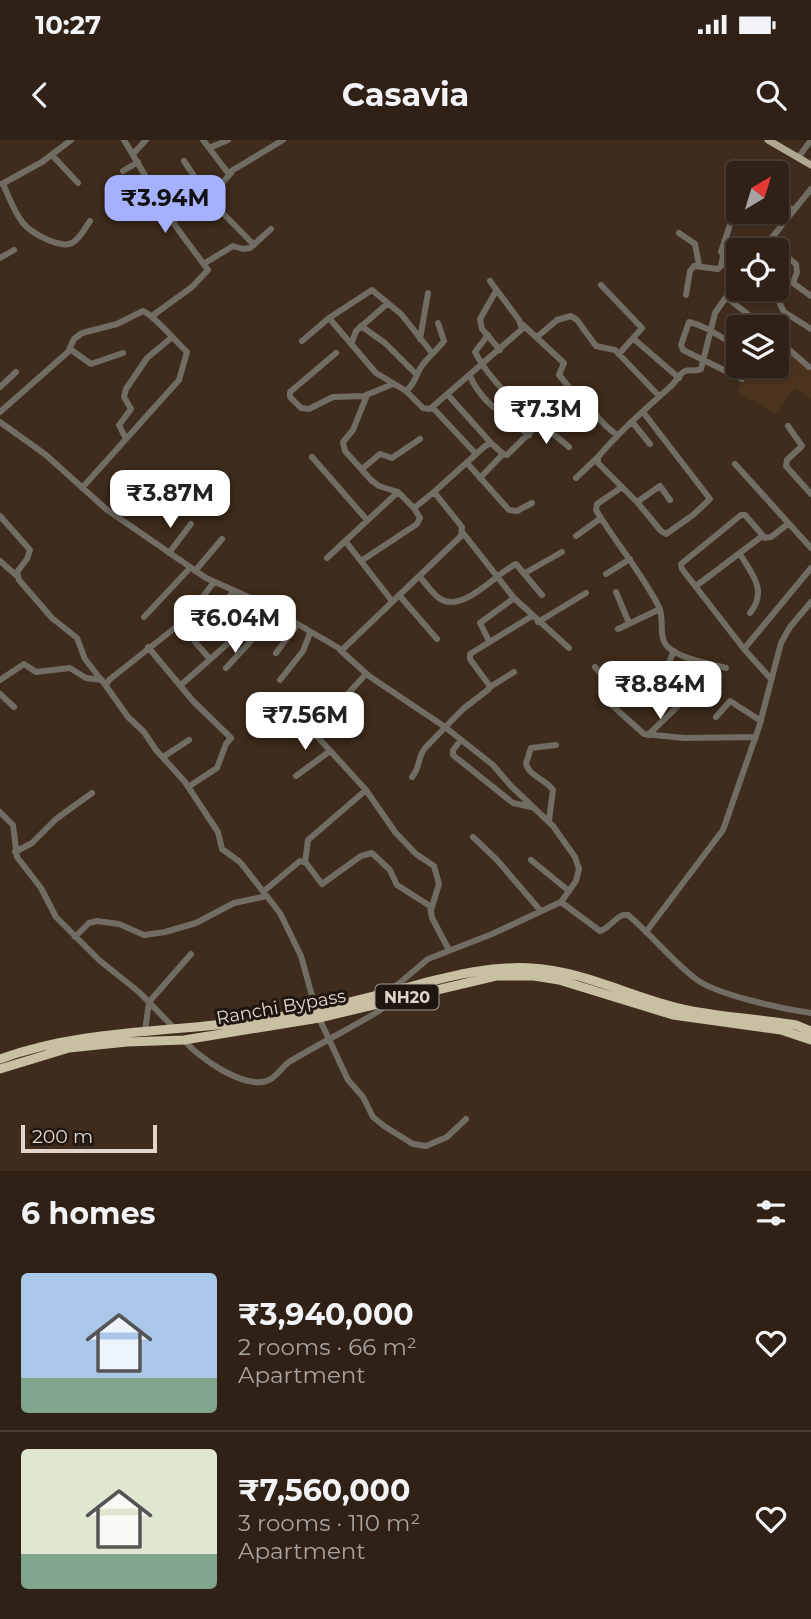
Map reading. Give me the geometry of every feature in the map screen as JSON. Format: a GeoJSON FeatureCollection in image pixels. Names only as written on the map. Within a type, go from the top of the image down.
{"type":"FeatureCollection","features":[{"type":"Feature","properties":{"kind":"highway","name":"Ranchi Bypass"},"geometry":{"type":"LineString","coordinates":[[389,997],[444,976],[501,967],[534,968],[563,972],[676,1007],[796,1025],[811,1031]]}},
{"type":"Feature","properties":{"kind":"highway","name":"Ranchi Bypass"},"geometry":{"type":"LineString","coordinates":[[0,1069],[69,1048],[184,1040],[496,976],[534,976],[559,980],[673,1015],[781,1030],[811,1040]]}},
{"type":"Feature","properties":{"kind":"highway","name":"Ranchi Bypass"},"geometry":{"type":"LineString","coordinates":[[0,1059],[57,1041],[317,1014]]}},
{"type":"Feature","properties":{"kind":"main road"},"geometry":{"type":"LineString","coordinates":[[768,140],[811,165]]}},
{"type":"Feature","properties":{"kind":"street"},"geometry":{"type":"LineString","coordinates":[[71,140],[60,144],[52,155],[1,184],[25,226],[55,242],[64,244],[76,241],[90,221]]}},
{"type":"Feature","properties":{"kind":"street"},"geometry":{"type":"LineString","coordinates":[[124,140],[172,222],[208,270],[152,316]]}},
{"type":"Feature","properties":{"kind":"street"},"geometry":{"type":"LineString","coordinates":[[133,154],[146,140]]}},
{"type":"Feature","properties":{"kind":"street"},"geometry":{"type":"LineString","coordinates":[[203,140],[225,171],[231,173]]}},
{"type":"Feature","properties":{"kind":"street"},"geometry":{"type":"LineString","coordinates":[[209,148],[228,140]]}},
{"type":"Feature","properties":{"kind":"street"},"geometry":{"type":"LineString","coordinates":[[172,222],[231,173],[283,140]]}},
{"type":"Feature","properties":{"kind":"street"},"geometry":{"type":"LineString","coordinates":[[798,158],[811,140]]}},
{"type":"Feature","properties":{"kind":"street"},"geometry":{"type":"LineString","coordinates":[[52,155],[78,183]]}},
{"type":"Feature","properties":{"kind":"street"},"geometry":{"type":"LineString","coordinates":[[184,161],[206,194],[254,245]]}},
{"type":"Feature","properties":{"kind":"street"},"geometry":{"type":"LineString","coordinates":[[122,171],[138,162]]}},
{"type":"Feature","properties":{"kind":"street"},"geometry":{"type":"LineString","coordinates":[[771,238],[811,189]]}},
{"type":"Feature","properties":{"kind":"street"},"geometry":{"type":"LineString","coordinates":[[789,207],[793,210]]}},
{"type":"Feature","properties":{"kind":"street"},"geometry":{"type":"LineString","coordinates":[[686,295],[692,268],[699,265],[718,269],[721,266],[722,249],[731,224]]}},
{"type":"Feature","properties":{"kind":"street"},"geometry":{"type":"LineString","coordinates":[[205,263],[233,246],[247,250],[271,229]]}},
{"type":"Feature","properties":{"kind":"street"},"geometry":{"type":"LineString","coordinates":[[679,233],[695,244],[699,265]]}},
{"type":"Feature","properties":{"kind":"street"},"geometry":{"type":"LineString","coordinates":[[0,258],[14,250]]}},
{"type":"Feature","properties":{"kind":"street"},"geometry":{"type":"LineString","coordinates":[[789,258],[797,268],[793,283],[811,296]]}},
{"type":"Feature","properties":{"kind":"street"},"geometry":{"type":"LineString","coordinates":[[490,281],[522,324],[564,363],[559,375],[616,434]]}},
{"type":"Feature","properties":{"kind":"street"},"geometry":{"type":"LineString","coordinates":[[601,285],[642,330],[619,354]]}},
{"type":"Feature","properties":{"kind":"street"},"geometry":{"type":"LineString","coordinates":[[302,341],[329,318],[370,290],[401,314],[432,354]]}},
{"type":"Feature","properties":{"kind":"street"},"geometry":{"type":"LineString","coordinates":[[496,291],[480,319],[500,350]]}},
{"type":"Feature","properties":{"kind":"street"},"geometry":{"type":"LineString","coordinates":[[420,340],[428,293]]}},
{"type":"Feature","properties":{"kind":"street"},"geometry":{"type":"LineString","coordinates":[[576,478],[598,457],[616,434],[624,431],[685,371],[699,371],[715,313],[726,297]]}},
{"type":"Feature","properties":{"kind":"street"},"geometry":{"type":"LineString","coordinates":[[731,301],[749,315]]}},
{"type":"Feature","properties":{"kind":"street"},"geometry":{"type":"LineString","coordinates":[[778,301],[784,312],[811,329]]}},
{"type":"Feature","properties":{"kind":"street"},"geometry":{"type":"LineString","coordinates":[[352,342],[356,331],[387,304]]}},
{"type":"Feature","properties":{"kind":"street"},"geometry":{"type":"LineString","coordinates":[[0,412],[70,349],[74,339],[87,330],[117,324],[143,311],[152,316],[188,354],[181,376],[82,488]]}},
{"type":"Feature","properties":{"kind":"street"},"geometry":{"type":"LineString","coordinates":[[537,337],[557,320],[571,316],[596,346],[612,348],[659,396]]}},
{"type":"Feature","properties":{"kind":"street"},"geometry":{"type":"LineString","coordinates":[[329,318],[352,342],[372,369],[406,391],[425,409],[433,408],[484,365],[520,332],[522,324]]}},
{"type":"Feature","properties":{"kind":"street"},"geometry":{"type":"LineString","coordinates":[[726,341],[711,329],[689,322],[681,345],[683,350],[742,379]]}},
{"type":"Feature","properties":{"kind":"street"},"geometry":{"type":"LineString","coordinates":[[406,391],[414,384],[417,375],[444,341],[438,323]]}},
{"type":"Feature","properties":{"kind":"street"},"geometry":{"type":"LineString","coordinates":[[361,326],[385,343],[417,375]]}},
{"type":"Feature","properties":{"kind":"street"},"geometry":{"type":"LineString","coordinates":[[488,335],[475,352],[484,365],[498,384],[569,447]]}},
{"type":"Feature","properties":{"kind":"street"},"geometry":{"type":"LineString","coordinates":[[125,439],[119,425],[131,409],[124,397],[126,390],[148,358],[171,338]]}},
{"type":"Feature","properties":{"kind":"street"},"geometry":{"type":"LineString","coordinates":[[634,339],[679,378]]}},
{"type":"Feature","properties":{"kind":"street"},"geometry":{"type":"LineString","coordinates":[[70,349],[91,364],[122,353]]}},
{"type":"Feature","properties":{"kind":"street"},"geometry":{"type":"LineString","coordinates":[[789,350],[809,367]]}},
{"type":"Feature","properties":{"kind":"street"},"geometry":{"type":"LineString","coordinates":[[336,353],[290,392],[290,397],[297,405],[306,410],[333,397],[367,395],[393,384]]}},
{"type":"Feature","properties":{"kind":"street"},"geometry":{"type":"LineString","coordinates":[[0,387],[16,372]]}},
{"type":"Feature","properties":{"kind":"street"},"geometry":{"type":"LineString","coordinates":[[470,376],[487,404],[499,410],[529,435]]}},
{"type":"Feature","properties":{"kind":"street"},"geometry":{"type":"LineString","coordinates":[[480,478],[503,454],[510,453],[529,435],[567,394],[573,392]]}},
{"type":"Feature","properties":{"kind":"street"},"geometry":{"type":"LineString","coordinates":[[361,561],[417,524],[420,518],[398,492],[374,483],[342,445],[355,425],[367,395]]}},
{"type":"Feature","properties":{"kind":"street"},"geometry":{"type":"LineString","coordinates":[[448,395],[503,454]]}},
{"type":"Feature","properties":{"kind":"street"},"geometry":{"type":"LineString","coordinates":[[433,408],[476,454]]}},
{"type":"Feature","properties":{"kind":"street"},"geometry":{"type":"LineString","coordinates":[[598,457],[598,463],[666,534],[710,499],[643,412]]}},
{"type":"Feature","properties":{"kind":"street"},"geometry":{"type":"LineString","coordinates":[[0,422],[46,455],[106,509],[193,570],[257,601],[340,650],[366,674],[445,727],[493,765],[531,807],[549,821],[578,863],[579,876],[561,902],[416,967],[379,1011],[286,1064],[270,1080],[241,1078],[220,1070],[184,1040]]}},
{"type":"Feature","properties":{"kind":"street"},"geometry":{"type":"LineString","coordinates":[[632,423],[650,444]]}},
{"type":"Feature","properties":{"kind":"street"},"geometry":{"type":"LineString","coordinates":[[788,425],[802,446],[787,460],[786,466],[811,494]]}},
{"type":"Feature","properties":{"kind":"street"},"geometry":{"type":"LineString","coordinates":[[362,469],[380,454],[392,458],[421,439]]}},
{"type":"Feature","properties":{"kind":"street"},"geometry":{"type":"LineString","coordinates":[[414,508],[491,443]]}},
{"type":"Feature","properties":{"kind":"street"},"geometry":{"type":"LineString","coordinates":[[312,457],[367,520]]}},
{"type":"Feature","properties":{"kind":"street"},"geometry":{"type":"LineString","coordinates":[[467,463],[509,510],[517,511],[532,503]]}},
{"type":"Feature","properties":{"kind":"street"},"geometry":{"type":"LineString","coordinates":[[735,464],[811,548]]}},
{"type":"Feature","properties":{"kind":"street"},"geometry":{"type":"LineString","coordinates":[[636,502],[660,486],[670,500]]}},
{"type":"Feature","properties":{"kind":"street"},"geometry":{"type":"LineString","coordinates":[[622,487],[596,506],[660,609],[663,638],[667,646],[674,651],[726,667]]}},
{"type":"Feature","properties":{"kind":"street"},"geometry":{"type":"LineString","coordinates":[[327,558],[398,492]]}},
{"type":"Feature","properties":{"kind":"street"},"geometry":{"type":"LineString","coordinates":[[434,492],[514,598],[569,648]]}},
{"type":"Feature","properties":{"kind":"street"},"geometry":{"type":"LineString","coordinates":[[771,679],[744,649],[682,569],[681,564],[741,515],[746,515],[761,537],[768,539],[788,524]]}},
{"type":"Feature","properties":{"kind":"street"},"geometry":{"type":"LineString","coordinates":[[0,516],[30,550],[17,576]]}},
{"type":"Feature","properties":{"kind":"street"},"geometry":{"type":"LineString","coordinates":[[576,536],[601,518]]}},
{"type":"Feature","properties":{"kind":"street"},"geometry":{"type":"LineString","coordinates":[[169,553],[191,524]]}},
{"type":"Feature","properties":{"kind":"street"},"geometry":{"type":"LineString","coordinates":[[340,650],[345,649],[392,601],[420,578],[463,533]]}},
{"type":"Feature","properties":{"kind":"street"},"geometry":{"type":"LineString","coordinates":[[696,586],[761,537]]}},
{"type":"Feature","properties":{"kind":"street"},"geometry":{"type":"LineString","coordinates":[[144,617],[222,540]]}},
{"type":"Feature","properties":{"kind":"street"},"geometry":{"type":"LineString","coordinates":[[345,542],[392,601]]}},
{"type":"Feature","properties":{"kind":"street"},"geometry":{"type":"LineString","coordinates":[[525,573],[562,552]]}},
{"type":"Feature","properties":{"kind":"street"},"geometry":{"type":"LineString","coordinates":[[740,554],[758,589],[759,601],[750,613]]}},
{"type":"Feature","properties":{"kind":"street"},"geometry":{"type":"LineString","coordinates":[[606,575],[630,559]]}},
{"type":"Feature","properties":{"kind":"street"},"geometry":{"type":"LineString","coordinates":[[0,561],[17,576],[52,618],[77,638],[85,659],[128,717],[144,732],[188,787],[218,832],[222,849],[236,858],[283,918],[299,952],[317,1014],[348,1080],[363,1097],[373,1117],[413,1144],[426,1146],[440,1142],[466,1119]]}},
{"type":"Feature","properties":{"kind":"street"},"geometry":{"type":"LineString","coordinates":[[420,578],[438,597],[454,603],[516,564],[542,594]]}},
{"type":"Feature","properties":{"kind":"street"},"geometry":{"type":"LineString","coordinates":[[744,649],[811,568]]}},
{"type":"Feature","properties":{"kind":"street"},"geometry":{"type":"LineString","coordinates":[[0,680],[24,664],[35,672],[69,668],[86,678],[104,683],[188,615],[214,582]]}},
{"type":"Feature","properties":{"kind":"street"},"geometry":{"type":"LineString","coordinates":[[210,659],[195,642],[194,635],[234,591]]}},
{"type":"Feature","properties":{"kind":"street"},"geometry":{"type":"LineString","coordinates":[[616,592],[629,623]]}},
{"type":"Feature","properties":{"kind":"street"},"geometry":{"type":"LineString","coordinates":[[538,622],[586,593]]}},
{"type":"Feature","properties":{"kind":"street"},"geometry":{"type":"LineString","coordinates":[[399,595],[437,639]]}},
{"type":"Feature","properties":{"kind":"street"},"geometry":{"type":"LineString","coordinates":[[489,641],[481,623],[514,598]]}},
{"type":"Feature","properties":{"kind":"street"},"geometry":{"type":"LineString","coordinates":[[181,685],[243,629],[257,601]]}},
{"type":"Feature","properties":{"kind":"street"},"geometry":{"type":"LineString","coordinates":[[646,932],[723,830],[761,721],[777,654],[786,634],[811,602]]}},
{"type":"Feature","properties":{"kind":"street"},"geometry":{"type":"LineString","coordinates":[[618,629],[660,609]]}},
{"type":"Feature","properties":{"kind":"street"},"geometry":{"type":"LineString","coordinates":[[490,687],[469,656],[471,652],[532,616]]}},
{"type":"Feature","properties":{"kind":"street"},"geometry":{"type":"LineString","coordinates":[[276,653],[297,625]]}},
{"type":"Feature","properties":{"kind":"street"},"geometry":{"type":"LineString","coordinates":[[226,668],[251,642],[243,629]]}},
{"type":"Feature","properties":{"kind":"street"},"geometry":{"type":"LineString","coordinates":[[280,680],[303,651],[310,632]]}},
{"type":"Feature","properties":{"kind":"street"},"geometry":{"type":"LineString","coordinates":[[148,647],[231,738],[226,744],[218,768],[188,787]]}},
{"type":"Feature","properties":{"kind":"street"},"geometry":{"type":"LineString","coordinates":[[648,735],[677,706],[675,696],[667,690],[665,684],[667,667],[674,651]]}},
{"type":"Feature","properties":{"kind":"street"},"geometry":{"type":"LineString","coordinates":[[595,667],[612,685],[605,696],[606,700],[639,732],[684,738],[756,737]]}},
{"type":"Feature","properties":{"kind":"street"},"geometry":{"type":"LineString","coordinates":[[412,777],[419,766],[420,754],[445,727],[490,687],[514,672]]}},
{"type":"Feature","properties":{"kind":"street"},"geometry":{"type":"LineString","coordinates":[[366,674],[343,699],[341,708],[314,733],[366,790],[395,832],[416,854],[434,866],[439,884],[431,910],[432,918],[449,950]]}},
{"type":"Feature","properties":{"kind":"street"},"geometry":{"type":"LineString","coordinates":[[675,696],[685,685],[704,690]]}},
{"type":"Feature","properties":{"kind":"street"},"geometry":{"type":"LineString","coordinates":[[0,694],[14,707]]}},
{"type":"Feature","properties":{"kind":"street"},"geometry":{"type":"LineString","coordinates":[[716,717],[730,701],[761,721]]}},
{"type":"Feature","properties":{"kind":"street"},"geometry":{"type":"LineString","coordinates":[[163,757],[190,740]]}},
{"type":"Feature","properties":{"kind":"street"},"geometry":{"type":"LineString","coordinates":[[461,740],[453,750],[453,755],[513,803],[531,807]]}},
{"type":"Feature","properties":{"kind":"street"},"geometry":{"type":"LineString","coordinates":[[549,821],[554,789],[530,772],[526,762],[531,748],[556,745]]}},
{"type":"Feature","properties":{"kind":"street"},"geometry":{"type":"LineString","coordinates":[[296,776],[330,751]]}},
{"type":"Feature","properties":{"kind":"street"},"geometry":{"type":"LineString","coordinates":[[366,790],[308,840],[305,862],[322,884],[361,856],[372,853],[390,870],[397,885],[427,904],[431,910]]}},
{"type":"Feature","properties":{"kind":"street"},"geometry":{"type":"LineString","coordinates":[[15,852],[32,844],[56,819],[92,793]]}},
{"type":"Feature","properties":{"kind":"street"},"geometry":{"type":"LineString","coordinates":[[0,812],[13,825],[15,852],[23,867],[41,888],[56,918],[176,1030]]}},
{"type":"Feature","properties":{"kind":"street"},"geometry":{"type":"LineString","coordinates":[[472,837],[497,860],[540,910]]}},
{"type":"Feature","properties":{"kind":"street"},"geometry":{"type":"LineString","coordinates":[[531,860],[569,891]]}},
{"type":"Feature","properties":{"kind":"street"},"geometry":{"type":"LineString","coordinates":[[75,937],[89,923],[97,920],[119,924],[144,935],[196,923],[234,903],[265,894],[300,861],[305,862]]}},
{"type":"Feature","properties":{"kind":"street"},"geometry":{"type":"LineString","coordinates":[[561,902],[600,931],[624,914],[632,918],[695,979],[710,988],[778,1007],[811,1013]]}},
{"type":"Feature","properties":{"kind":"street"},"geometry":{"type":"LineString","coordinates":[[145,1031],[149,1002],[191,954]]}},
{"type":"Feature","properties":{"kind":"shaded area"},"geometry":{"type":"Polygon","coordinates":[[[789,351],[811,367],[811,399],[795,388],[775,414],[737,391],[743,378],[789,378],[789,351]]]}}]}
